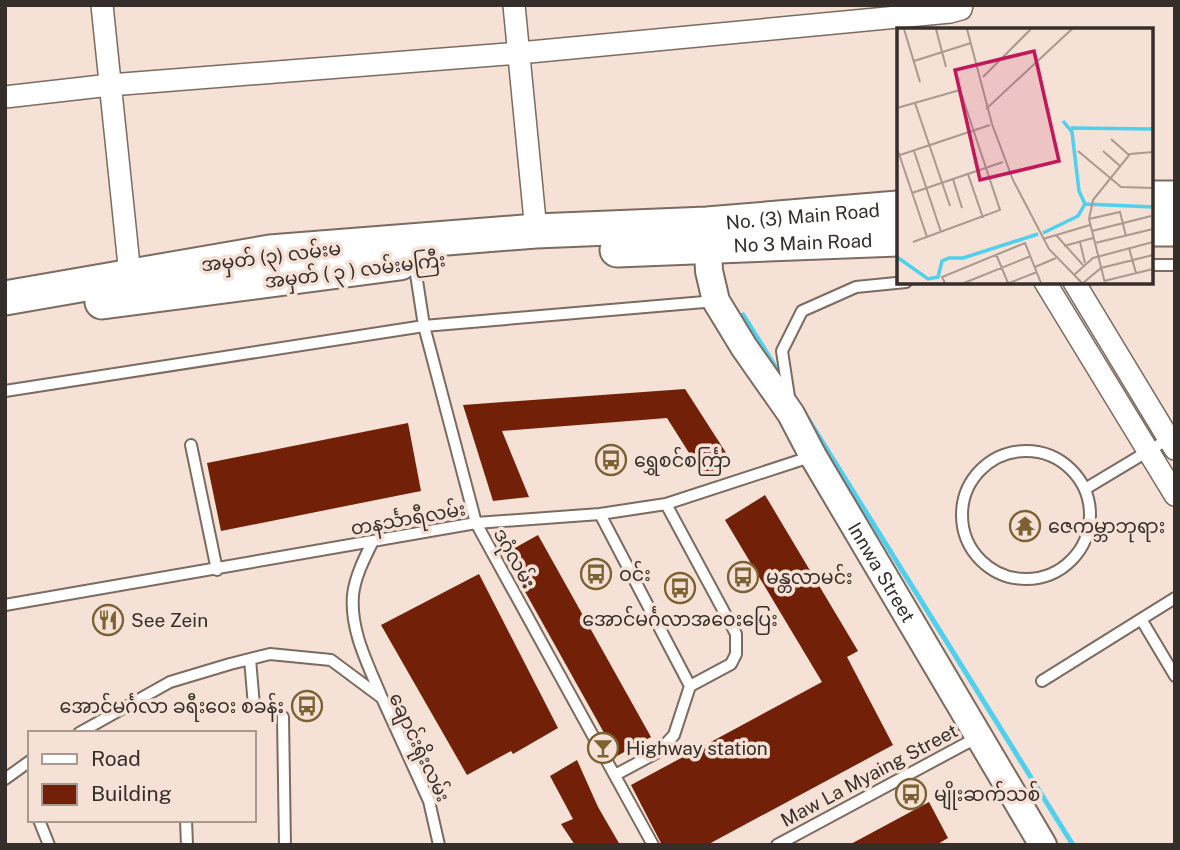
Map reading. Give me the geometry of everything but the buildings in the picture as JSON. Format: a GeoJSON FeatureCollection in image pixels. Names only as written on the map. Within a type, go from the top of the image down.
{"type":"FeatureCollection","features":[{"type":"Feature","properties":{"kind":"main road"},"geometry":{"type":"LineString","coordinates":[[1152,198],[1175,198]]}},
{"type":"Feature","properties":{"kind":"main road","name":"No. (3) Main Road"},"geometry":{"type":"LineString","coordinates":[[707,236],[897,208]]}},
{"type":"Feature","properties":{"kind":"main road"},"geometry":{"type":"LineString","coordinates":[[1152,229],[1175,229]]}},
{"type":"Feature","properties":{"kind":"main road","name":"အမှတ် (၃) လမ်းမ"},"geometry":{"type":"LineString","coordinates":[[5,298],[132,286],[271,252],[536,236],[707,236]]}},
{"type":"Feature","properties":{"kind":"main road","name":"အမှတ် ( ၃ ) လမ်းမကြီး"},"geometry":{"type":"LineString","coordinates":[[5,319],[88,303],[132,286],[707,236]]}},
{"type":"Feature","properties":{"kind":"main road","name":"No 3 Main Road"},"geometry":{"type":"LineString","coordinates":[[707,236],[897,239]]}},
{"type":"Feature","properties":{"kind":"street"},"geometry":{"type":"LineString","coordinates":[[102,5],[132,286]]}},
{"type":"Feature","properties":{"kind":"street"},"geometry":{"type":"LineString","coordinates":[[514,5],[536,236]]}},
{"type":"Feature","properties":{"kind":"street"},"geometry":{"type":"LineString","coordinates":[[5,97],[110,85],[519,53],[950,12],[961,9],[962,5]]}},
{"type":"Feature","properties":{"kind":"street","name":"Innwa Street"},"geometry":{"type":"LineString","coordinates":[[707,236],[709,271],[716,301],[744,347],[791,414],[813,456],[1043,845]]}},
{"type":"Feature","properties":{"kind":"street"},"geometry":{"type":"LineString","coordinates":[[1046,284],[1175,495]]}},
{"type":"Feature","properties":{"kind":"street"},"geometry":{"type":"LineString","coordinates":[[1075,284],[1173,441]]}},
{"type":"Feature","properties":{"kind":"street"},"geometry":{"type":"LineString","coordinates":[[1079,339],[1101,326]]}},
{"type":"Feature","properties":{"kind":"lane","name":"ဒဂုံလမ်း"},"geometry":{"type":"LineString","coordinates":[[414,261],[424,326],[476,523],[653,845]]}},
{"type":"Feature","properties":{"kind":"lane"},"geometry":{"type":"LineString","coordinates":[[1152,265],[1175,265]]}},
{"type":"Feature","properties":{"kind":"lane"},"geometry":{"type":"LineString","coordinates":[[791,414],[782,351],[802,311],[856,287],[897,283]]}},
{"type":"Feature","properties":{"kind":"lane"},"geometry":{"type":"LineString","coordinates":[[5,391],[424,326],[716,301]]}},
{"type":"Feature","properties":{"kind":"lane"},"geometry":{"type":"LineString","coordinates":[[1085,489],[1148,451],[1173,441]]}},
{"type":"Feature","properties":{"kind":"lane"},"geometry":{"type":"LineString","coordinates":[[191,445],[217,570]]}},
{"type":"Feature","properties":{"kind":"lane"},"geometry":{"type":"LineString","coordinates":[[1025,450],[1049,454],[1071,468],[1085,489],[1091,514],[1086,539],[1073,560],[1052,575],[1027,580],[1002,576],[981,562],[967,542],[961,517],[966,492],[979,470],[1000,456],[1025,450]]}},
{"type":"Feature","properties":{"kind":"lane","name":"တနင်္သာရီလမ်း"},"geometry":{"type":"LineString","coordinates":[[5,605],[476,523],[600,514],[666,504],[813,456]]}},
{"type":"Feature","properties":{"kind":"lane"},"geometry":{"type":"LineString","coordinates":[[615,775],[658,752],[674,735],[690,686],[731,664],[736,654],[736,634],[666,504]]}},
{"type":"Feature","properties":{"kind":"lane"},"geometry":{"type":"LineString","coordinates":[[600,514],[690,686]]}},
{"type":"Feature","properties":{"kind":"lane"},"geometry":{"type":"LineString","coordinates":[[372,543],[359,570],[353,595],[356,634],[382,698]]}},
{"type":"Feature","properties":{"kind":"lane"},"geometry":{"type":"LineString","coordinates":[[1042,681],[1175,598]]}},
{"type":"Feature","properties":{"kind":"lane"},"geometry":{"type":"LineString","coordinates":[[1141,619],[1175,676]]}},
{"type":"Feature","properties":{"kind":"lane","name":"ချောင်းရိုးလမ်း"},"geometry":{"type":"LineString","coordinates":[[83,731],[170,682],[250,659],[270,654],[331,660],[382,698],[429,802],[439,845]]}},
{"type":"Feature","properties":{"kind":"lane"},"geometry":{"type":"LineString","coordinates":[[250,659],[254,706]]}},
{"type":"Feature","properties":{"kind":"lane"},"geometry":{"type":"LineString","coordinates":[[283,717],[285,845]]}},
{"type":"Feature","properties":{"kind":"lane","name":"Maw La Myaing Street"},"geometry":{"type":"LineString","coordinates":[[777,845],[978,737]]}},
{"type":"Feature","properties":{"kind":"lane"},"geometry":{"type":"LineString","coordinates":[[5,779],[28,762]]}},
{"type":"Feature","properties":{"kind":"lane"},"geometry":{"type":"LineString","coordinates":[[40,822],[48,845]]}},
{"type":"Feature","properties":{"kind":"lane"},"geometry":{"type":"LineString","coordinates":[[186,822],[187,845]]}},
{"type":"Feature","properties":{"kind":"waterway"},"geometry":{"type":"LineString","coordinates":[[743,315],[784,381]]}},
{"type":"Feature","properties":{"kind":"waterway"},"geometry":{"type":"LineString","coordinates":[[808,419],[1073,845]]}},
{"type":"Feature","properties":{"kind":"place","name":"ရွှေစင်စင်္ကြာ"},"geometry":{"type":"Point","coordinates":[611,460]}},
{"type":"Feature","properties":{"kind":"place","name":"ဇေကမ္ဘာဘုရား"},"geometry":{"type":"Point","coordinates":[1025,526]}},
{"type":"Feature","properties":{"kind":"place","name":"ဝင်း"},"geometry":{"type":"Point","coordinates":[596,574]}},
{"type":"Feature","properties":{"kind":"place","name":"မန္တလာမင်း"},"geometry":{"type":"Point","coordinates":[743,577]}},
{"type":"Feature","properties":{"kind":"place","name":"အောင်မင်္ဂလာအဝေးပြေး"},"geometry":{"type":"Point","coordinates":[680,588]}},
{"type":"Feature","properties":{"kind":"place","name":"See Zein"},"geometry":{"type":"Point","coordinates":[108,620]}},
{"type":"Feature","properties":{"kind":"place","name":"အောင်မင်္ဂလာ ခရီးဝေး စခန်း"},"geometry":{"type":"Point","coordinates":[307,706]}},
{"type":"Feature","properties":{"kind":"place","name":"Highway station"},"geometry":{"type":"Point","coordinates":[603,748]}},
{"type":"Feature","properties":{"kind":"place","name":"မျိုးဆက်သစ်"},"geometry":{"type":"Point","coordinates":[911,794]}}]}
